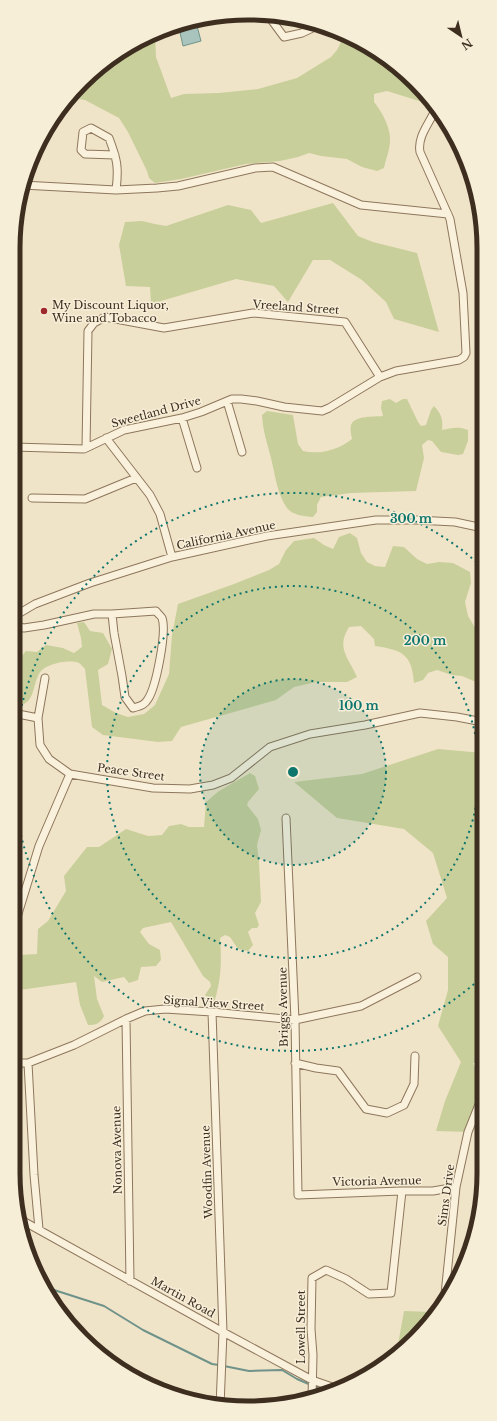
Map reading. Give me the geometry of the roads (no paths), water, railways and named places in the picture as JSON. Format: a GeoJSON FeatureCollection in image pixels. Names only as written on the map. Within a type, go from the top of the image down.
{"type":"FeatureCollection","features":[{"type":"Feature","properties":{"kind":"street"},"geometry":{"type":"LineString","coordinates":[[272,21],[284,37],[302,33],[311,29]]}},
{"type":"Feature","properties":{"kind":"street","name":"Sweetland Drive"},"geometry":{"type":"LineString","coordinates":[[20,446],[84,449],[124,430],[182,418],[232,399],[257,401],[284,407],[322,412],[380,377],[396,371],[459,360],[464,357],[466,353],[463,293],[450,219],[419,147],[421,136],[433,114]]}},
{"type":"Feature","properties":{"kind":"street"},"geometry":{"type":"LineString","coordinates":[[115,155],[85,154],[81,150],[83,132],[90,128],[109,138],[115,155],[118,171],[116,190]]}},
{"type":"Feature","properties":{"kind":"street"},"geometry":{"type":"LineString","coordinates":[[29,185],[116,190],[157,188],[178,186],[255,168],[273,167],[361,205],[448,214]]}},
{"type":"Feature","properties":{"kind":"street","name":"Vreeland Street"},"geometry":{"type":"LineString","coordinates":[[86,448],[88,330],[94,322],[105,317],[164,328],[253,313],[345,322],[380,377]]}},
{"type":"Feature","properties":{"kind":"street"},"geometry":{"type":"LineString","coordinates":[[227,401],[242,452]]}},
{"type":"Feature","properties":{"kind":"street"},"geometry":{"type":"LineString","coordinates":[[182,418],[197,468]]}},
{"type":"Feature","properties":{"kind":"street"},"geometry":{"type":"LineString","coordinates":[[106,438],[150,495],[160,514],[172,558]]}},
{"type":"Feature","properties":{"kind":"street"},"geometry":{"type":"LineString","coordinates":[[32,498],[85,500],[136,478]]}},
{"type":"Feature","properties":{"kind":"street","name":"California Avenue"},"geometry":{"type":"LineString","coordinates":[[20,614],[35,604],[64,592],[172,558],[267,536],[376,520],[455,522],[477,527]]}},
{"type":"Feature","properties":{"kind":"street"},"geometry":{"type":"LineString","coordinates":[[20,627],[37,626],[94,614],[156,612],[162,617],[163,626],[160,660],[149,699],[142,706],[133,708],[125,697],[112,614]]}},
{"type":"Feature","properties":{"kind":"street","name":"Peace Street"},"geometry":{"type":"LineString","coordinates":[[45,678],[38,718],[40,745],[49,759],[70,774],[153,788],[190,789],[214,785],[231,778],[270,747],[310,734],[365,725],[420,713],[477,721]]}},
{"type":"Feature","properties":{"kind":"street"},"geometry":{"type":"LineString","coordinates":[[20,714],[38,718]]}},
{"type":"Feature","properties":{"kind":"street"},"geometry":{"type":"LineString","coordinates":[[20,908],[39,846],[70,774]]}},
{"type":"Feature","properties":{"kind":"street","name":"Briggs Avenue"},"geometry":{"type":"LineString","coordinates":[[286,818],[295,1020],[298,1195]]}},
{"type":"Feature","properties":{"kind":"street","name":"Signal View Street"},"geometry":{"type":"LineString","coordinates":[[20,1063],[28,1063],[74,1044],[145,1011],[165,1009],[295,1020],[361,1006],[417,977]]}},
{"type":"Feature","properties":{"kind":"street","name":"Woodfin Avenue"},"geometry":{"type":"LineString","coordinates":[[212,1012],[223,1332],[220,1399]]}},
{"type":"Feature","properties":{"kind":"street","name":"Nonova Avenue"},"geometry":{"type":"LineString","coordinates":[[126,1019],[130,1281]]}},
{"type":"Feature","properties":{"kind":"street"},"geometry":{"type":"LineString","coordinates":[[295,1063],[316,1068],[338,1070],[366,1108],[387,1112],[404,1106],[414,1084],[415,1056]]}},
{"type":"Feature","properties":{"kind":"street"},"geometry":{"type":"LineString","coordinates":[[28,1063],[34,1175],[39,1229]]}},
{"type":"Feature","properties":{"kind":"street","name":"Sims Drive"},"geometry":{"type":"LineString","coordinates":[[446,1287],[456,1187],[468,1132],[477,1110]]}},
{"type":"Feature","properties":{"kind":"street","name":"Victoria Avenue"},"geometry":{"type":"LineString","coordinates":[[298,1195],[434,1191],[456,1187]]}},
{"type":"Feature","properties":{"kind":"street","name":"Lowell Street"},"geometry":{"type":"LineString","coordinates":[[312,1392],[314,1355],[311,1329],[312,1278],[326,1270],[369,1294],[391,1294],[402,1191]]}},
{"type":"Feature","properties":{"kind":"street","name":"Martin Road"},"geometry":{"type":"LineString","coordinates":[[25,1222],[312,1380],[330,1386]]}},
{"type":"Feature","properties":{"kind":"water"},"geometry":{"type":"Polygon","coordinates":[[[197,26],[201,41],[183,46],[180,31],[197,26]]]}},
{"type":"Feature","properties":{"kind":"waterway"},"geometry":{"type":"LineString","coordinates":[[53,1290],[104,1306],[143,1330],[212,1364],[219,1365]]}},
{"type":"Feature","properties":{"kind":"waterway"},"geometry":{"type":"LineString","coordinates":[[224,1366],[249,1371],[282,1370],[311,1385]]}},
{"type":"Feature","properties":{"kind":"waterway"},"geometry":{"type":"LineString","coordinates":[[315,1387],[320,1389]]}},
{"type":"Feature","properties":{"kind":"place","name":"My Discount Liquor, Wine and Tobacco"},"geometry":{"type":"Point","coordinates":[44,311]}}]}
